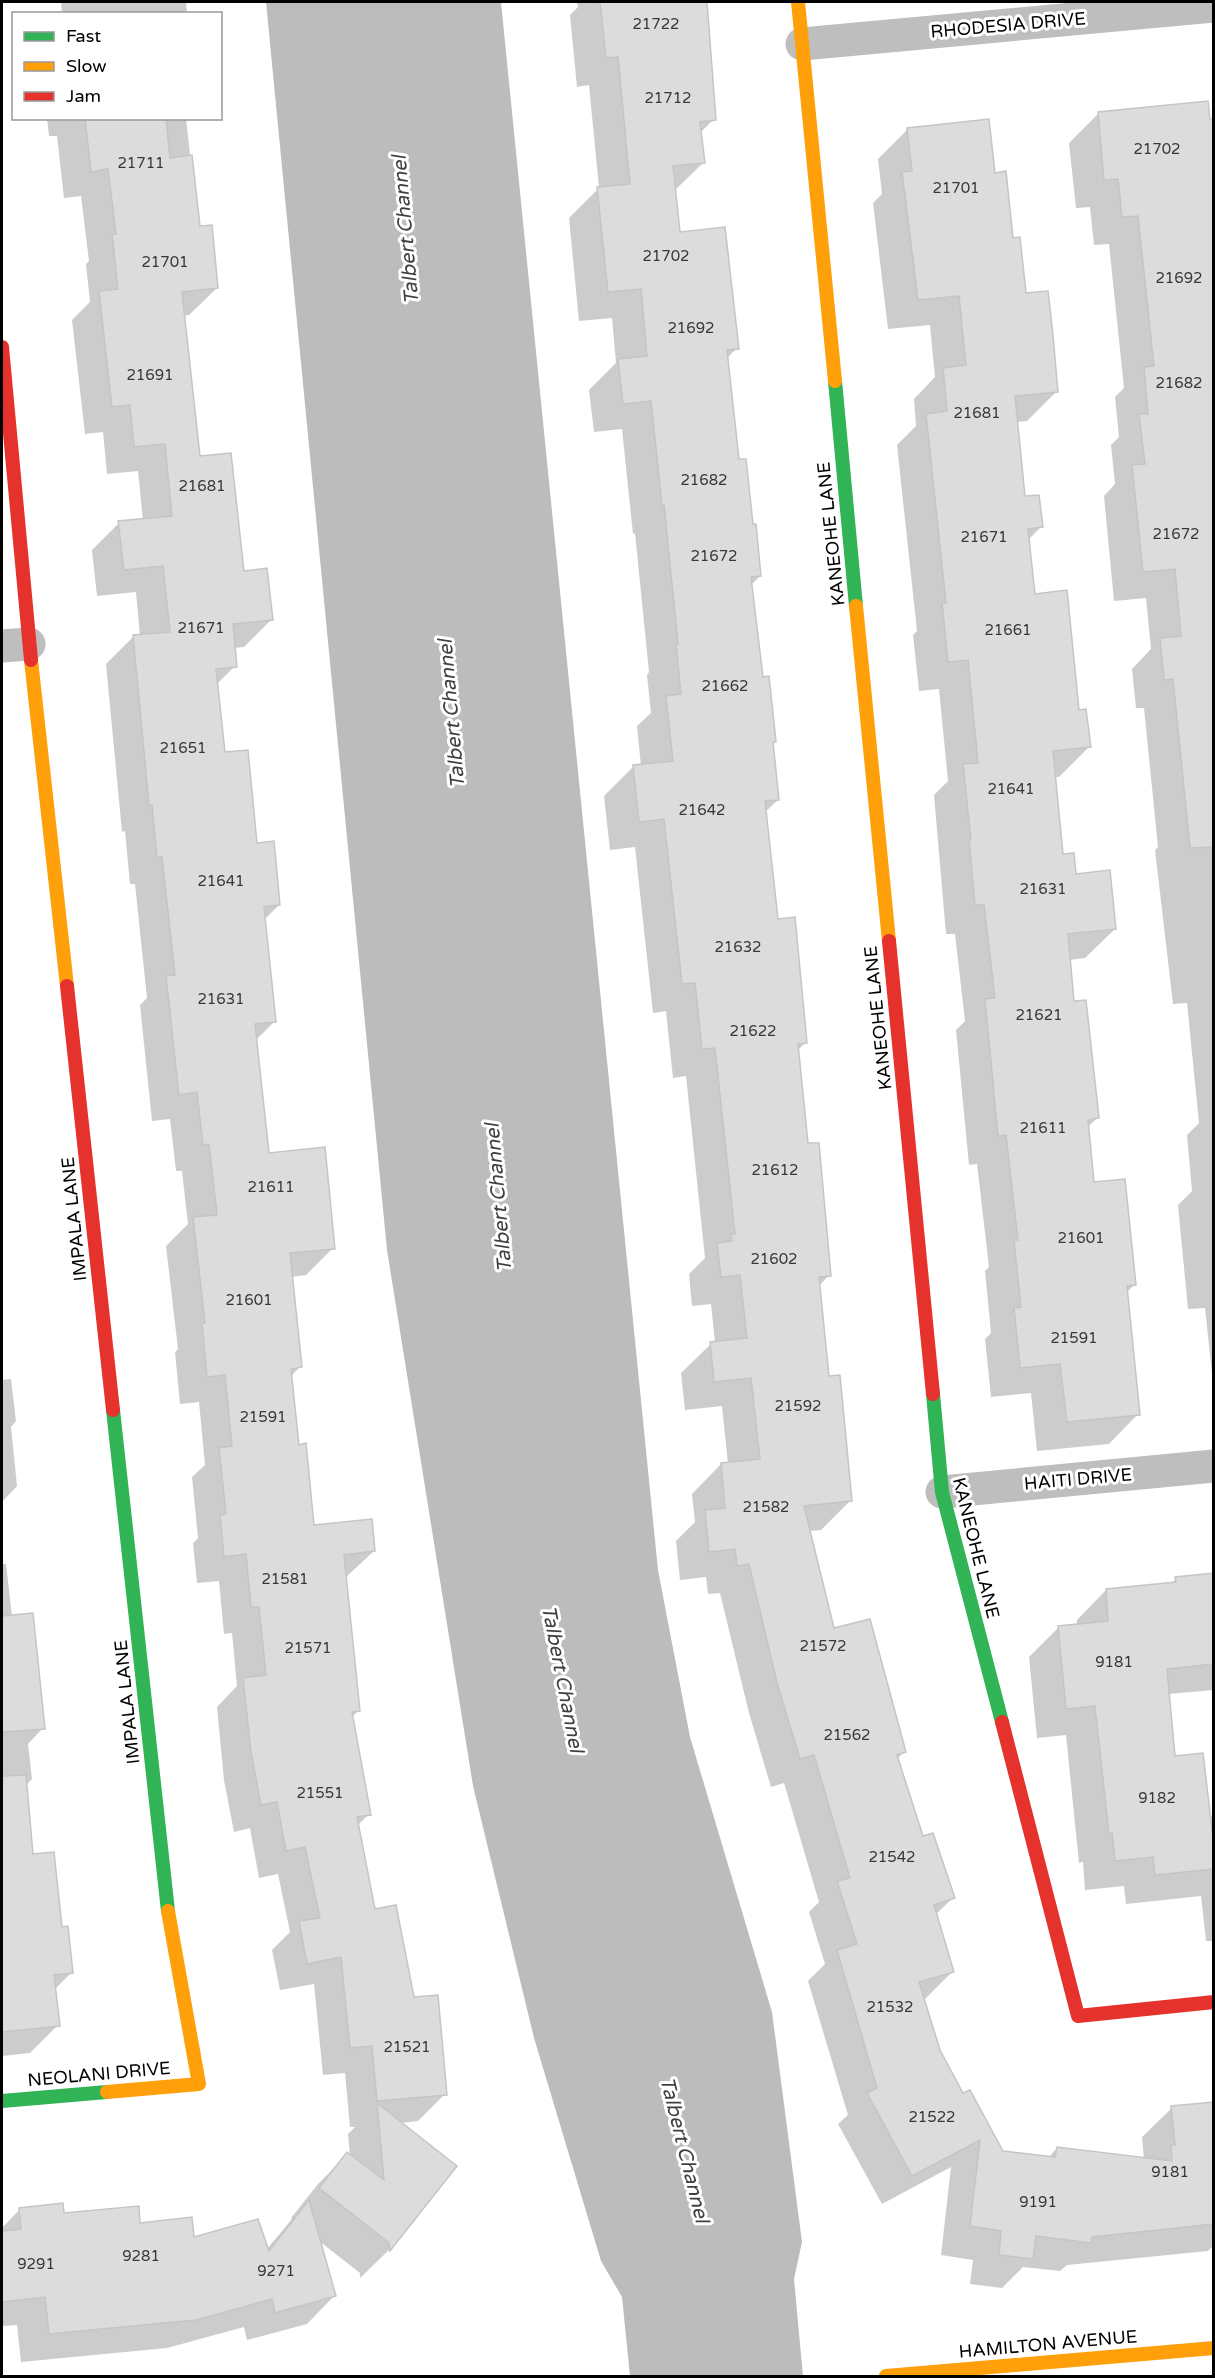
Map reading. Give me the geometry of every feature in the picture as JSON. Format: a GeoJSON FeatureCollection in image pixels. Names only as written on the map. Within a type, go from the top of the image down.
{"type":"FeatureCollection","features":[{"type":"Feature","properties":{"kind":"street","name":"KANEOHE LANE"},"geometry":{"type":"LineString","coordinates":[[798,2],[942,1492],[1078,2016],[1214,2002]]}},
{"type":"Feature","properties":{"kind":"street","name":"RHODESIA DRIVE"},"geometry":{"type":"LineString","coordinates":[[802,44],[1214,6]]}},
{"type":"Feature","properties":{"kind":"street","name":"IMPALA LANE"},"geometry":{"type":"LineString","coordinates":[[2,347],[15,645],[168,1909],[200,2084]]}},
{"type":"Feature","properties":{"kind":"street","name":"HAITI DRIVE"},"geometry":{"type":"LineString","coordinates":[[942,1492],[1214,1466]]}},
{"type":"Feature","properties":{"kind":"street","name":"NEOLANI DRIVE"},"geometry":{"type":"LineString","coordinates":[[2,2101],[200,2084]]}},
{"type":"Feature","properties":{"kind":"street","name":"HAMILTON AVENUE"},"geometry":{"type":"LineString","coordinates":[[886,2376],[1214,2348]]}},
{"type":"Feature","properties":{"kind":"water","name":"Talbert Channel"},"geometry":{"type":"Polygon","coordinates":[[[266,2],[501,2],[658,1570],[690,1737],[772,2012],[802,2242],[794,2279],[803,2376],[630,2376],[622,2297],[601,2261],[534,2038],[473,1786],[387,1250],[266,2]]]}},
{"type":"Feature","properties":{"kind":"building"},"geometry":{"type":"Polygon","coordinates":[[[600,2],[707,2],[716,120],[700,122],[705,163],[673,166],[680,232],[725,227],[739,349],[727,350],[739,459],[746,459],[753,524],[756,524],[761,576],[751,577],[763,677],[769,676],[776,742],[773,742],[779,800],[765,801],[778,919],[795,917],[807,1043],[798,1044],[808,1143],[819,1143],[831,1276],[819,1277],[829,1376],[840,1375],[852,1501],[804,1506],[834,1628],[870,1619],[906,1752],[897,1755],[923,1836],[933,1833],[955,1898],[934,1905],[954,1972],[919,1982],[940,2050],[963,2093],[970,2090],[1003,2151],[1055,2157],[1057,2147],[1172,2161],[1171,2145],[1175,2145],[1171,2106],[1214,2102],[1214,2224],[1092,2237],[1091,2243],[1036,2236],[1033,2259],[999,2255],[1001,2231],[970,2226],[980,2140],[912,2176],[867,2093],[877,2088],[837,1950],[857,1944],[837,1881],[850,1878],[814,1755],[800,1759],[777,1683],[749,1564],[737,1566],[735,1549],[709,1552],[705,1510],[725,1508],[721,1463],[760,1459],[751,1378],[714,1382],[710,1342],[747,1338],[740,1275],[721,1277],[717,1243],[732,1241],[731,1234],[735,1234],[715,1048],[702,1049],[695,983],[682,984],[664,819],[639,822],[633,765],[673,761],[666,696],[681,694],[664,505],[662,505],[651,401],[623,404],[618,359],[647,356],[641,289],[608,292],[597,187],[630,184],[618,57],[606,58],[600,2]]]}},
{"type":"Feature","properties":{"kind":"building"},"geometry":{"type":"Polygon","coordinates":[[[1208,101],[1210,119],[1214,119],[1214,847],[1190,848],[1173,679],[1164,680],[1160,638],[1181,636],[1175,569],[1143,572],[1132,465],[1145,464],[1139,414],[1148,414],[1144,367],[1154,366],[1138,216],[1122,217],[1118,179],[1104,180],[1098,112],[1208,101]]]}},
{"type":"Feature","properties":{"kind":"building"},"geometry":{"type":"Polygon","coordinates":[[[989,119],[995,173],[1006,171],[1013,238],[1020,237],[1026,293],[1048,291],[1053,335],[1058,392],[1015,396],[1025,496],[1039,495],[1043,527],[1028,529],[1035,594],[1067,590],[1079,710],[1086,709],[1091,747],[1053,751],[1063,854],[1074,853],[1076,874],[1110,870],[1116,929],[1068,934],[1074,1001],[1086,1000],[1099,1118],[1088,1120],[1094,1182],[1125,1179],[1136,1285],[1127,1286],[1140,1415],[1067,1422],[1060,1364],[1020,1368],[1014,1308],[1021,1307],[1014,1240],[1018,1240],[1006,1135],[998,1136],[985,999],[995,998],[984,905],[975,905],[963,764],[978,763],[968,660],[948,662],[942,603],[946,603],[926,414],[947,411],[943,368],[966,365],[959,296],[918,300],[902,172],[912,171],[907,128],[989,119]]]}},
{"type":"Feature","properties":{"kind":"building"},"geometry":{"type":"Polygon","coordinates":[[[85,120],[166,120],[170,158],[192,155],[200,226],[212,225],[218,288],[182,292],[200,456],[231,453],[244,571],[267,568],[273,620],[233,624],[237,667],[216,669],[225,752],[248,750],[257,843],[274,841],[280,905],[264,907],[276,1022],[255,1024],[269,1153],[325,1147],[335,1249],[290,1253],[302,1367],[291,1369],[299,1445],[306,1443],[314,1525],[372,1519],[375,1551],[344,1555],[360,1711],[352,1712],[371,1815],[357,1817],[375,1909],[396,1905],[414,1997],[438,1995],[447,2095],[377,2101],[372,2046],[350,2048],[341,1957],[307,1964],[299,1921],[320,1918],[305,1847],[286,1851],[277,1802],[261,1805],[251,1752],[243,1678],[266,1675],[259,1607],[251,1607],[246,1554],[224,1557],[220,1515],[226,1514],[219,1448],[232,1446],[225,1375],[207,1377],[202,1323],[205,1323],[193,1217],[217,1215],[209,1144],[203,1145],[197,1092],[179,1095],[166,976],[175,975],[162,857],[157,857],[152,805],[149,805],[133,635],[170,632],[163,566],[124,570],[118,521],[172,516],[165,444],[134,447],[130,405],[112,407],[99,291],[118,289],[112,235],[116,234],[108,169],[91,172],[85,120]]]}},
{"type":"Feature","properties":{"kind":"building"},"geometry":{"type":"Polygon","coordinates":[[[1214,1573],[1214,1664],[1167,1669],[1175,1756],[1203,1753],[1214,1847],[1214,1869],[1155,1875],[1153,1857],[1115,1861],[1112,1833],[1109,1834],[1095,1706],[1066,1709],[1058,1626],[1108,1621],[1106,1589],[1176,1582],[1175,1577],[1214,1573]]]}},
{"type":"Feature","properties":{"kind":"building"},"geometry":{"type":"Polygon","coordinates":[[[33,1613],[45,1729],[2,1732],[2,1616],[33,1613]]]}},
{"type":"Feature","properties":{"kind":"building"},"geometry":{"type":"Polygon","coordinates":[[[26,1775],[33,1854],[54,1852],[62,1927],[68,1926],[73,1973],[54,1975],[60,2026],[2,2032],[2,1776],[26,1775]]]}},
{"type":"Feature","properties":{"kind":"building"},"geometry":{"type":"Polygon","coordinates":[[[377,2103],[457,2166],[390,2251],[389,2243],[319,2188],[347,2152],[384,2180],[377,2103]]]}},
{"type":"Feature","properties":{"kind":"building"},"geometry":{"type":"Polygon","coordinates":[[[309,2200],[336,2296],[275,2313],[272,2299],[196,2320],[49,2334],[45,2297],[2,2302],[2,2231],[21,2229],[19,2208],[63,2203],[64,2213],[139,2206],[140,2223],[192,2217],[194,2237],[258,2219],[269,2251],[309,2200]]]}},
{"type":"Feature","properties":{"kind":"traffic: fast"},"geometry":{"type":"LineString","coordinates":[[835,381],[856,606]]}},
{"type":"Feature","properties":{"kind":"traffic: fast"},"geometry":{"type":"LineString","coordinates":[[933,1394],[942,1492],[1002,1722]]}},
{"type":"Feature","properties":{"kind":"traffic: fast"},"geometry":{"type":"LineString","coordinates":[[113,1410],[168,1911]]}},
{"type":"Feature","properties":{"kind":"traffic: fast"},"geometry":{"type":"LineString","coordinates":[[2,2101],[107,2092]]}},
{"type":"Feature","properties":{"kind":"traffic: slow"},"geometry":{"type":"LineString","coordinates":[[798,2],[835,381]]}},
{"type":"Feature","properties":{"kind":"traffic: slow"},"geometry":{"type":"LineString","coordinates":[[856,606],[889,941]]}},
{"type":"Feature","properties":{"kind":"traffic: slow"},"geometry":{"type":"LineString","coordinates":[[31,660],[67,986]]}},
{"type":"Feature","properties":{"kind":"traffic: slow"},"geometry":{"type":"LineString","coordinates":[[107,2092],[199,2084],[168,1911]]}},
{"type":"Feature","properties":{"kind":"traffic: slow"},"geometry":{"type":"LineString","coordinates":[[886,2376],[1214,2348]]}},
{"type":"Feature","properties":{"kind":"traffic: jam"},"geometry":{"type":"LineString","coordinates":[[2,347],[31,660]]}},
{"type":"Feature","properties":{"kind":"traffic: jam"},"geometry":{"type":"LineString","coordinates":[[889,941],[933,1394]]}},
{"type":"Feature","properties":{"kind":"traffic: jam"},"geometry":{"type":"LineString","coordinates":[[67,986],[113,1410]]}},
{"type":"Feature","properties":{"kind":"traffic: jam"},"geometry":{"type":"LineString","coordinates":[[1002,1722],[1078,2016],[1214,2002]]}}]}
